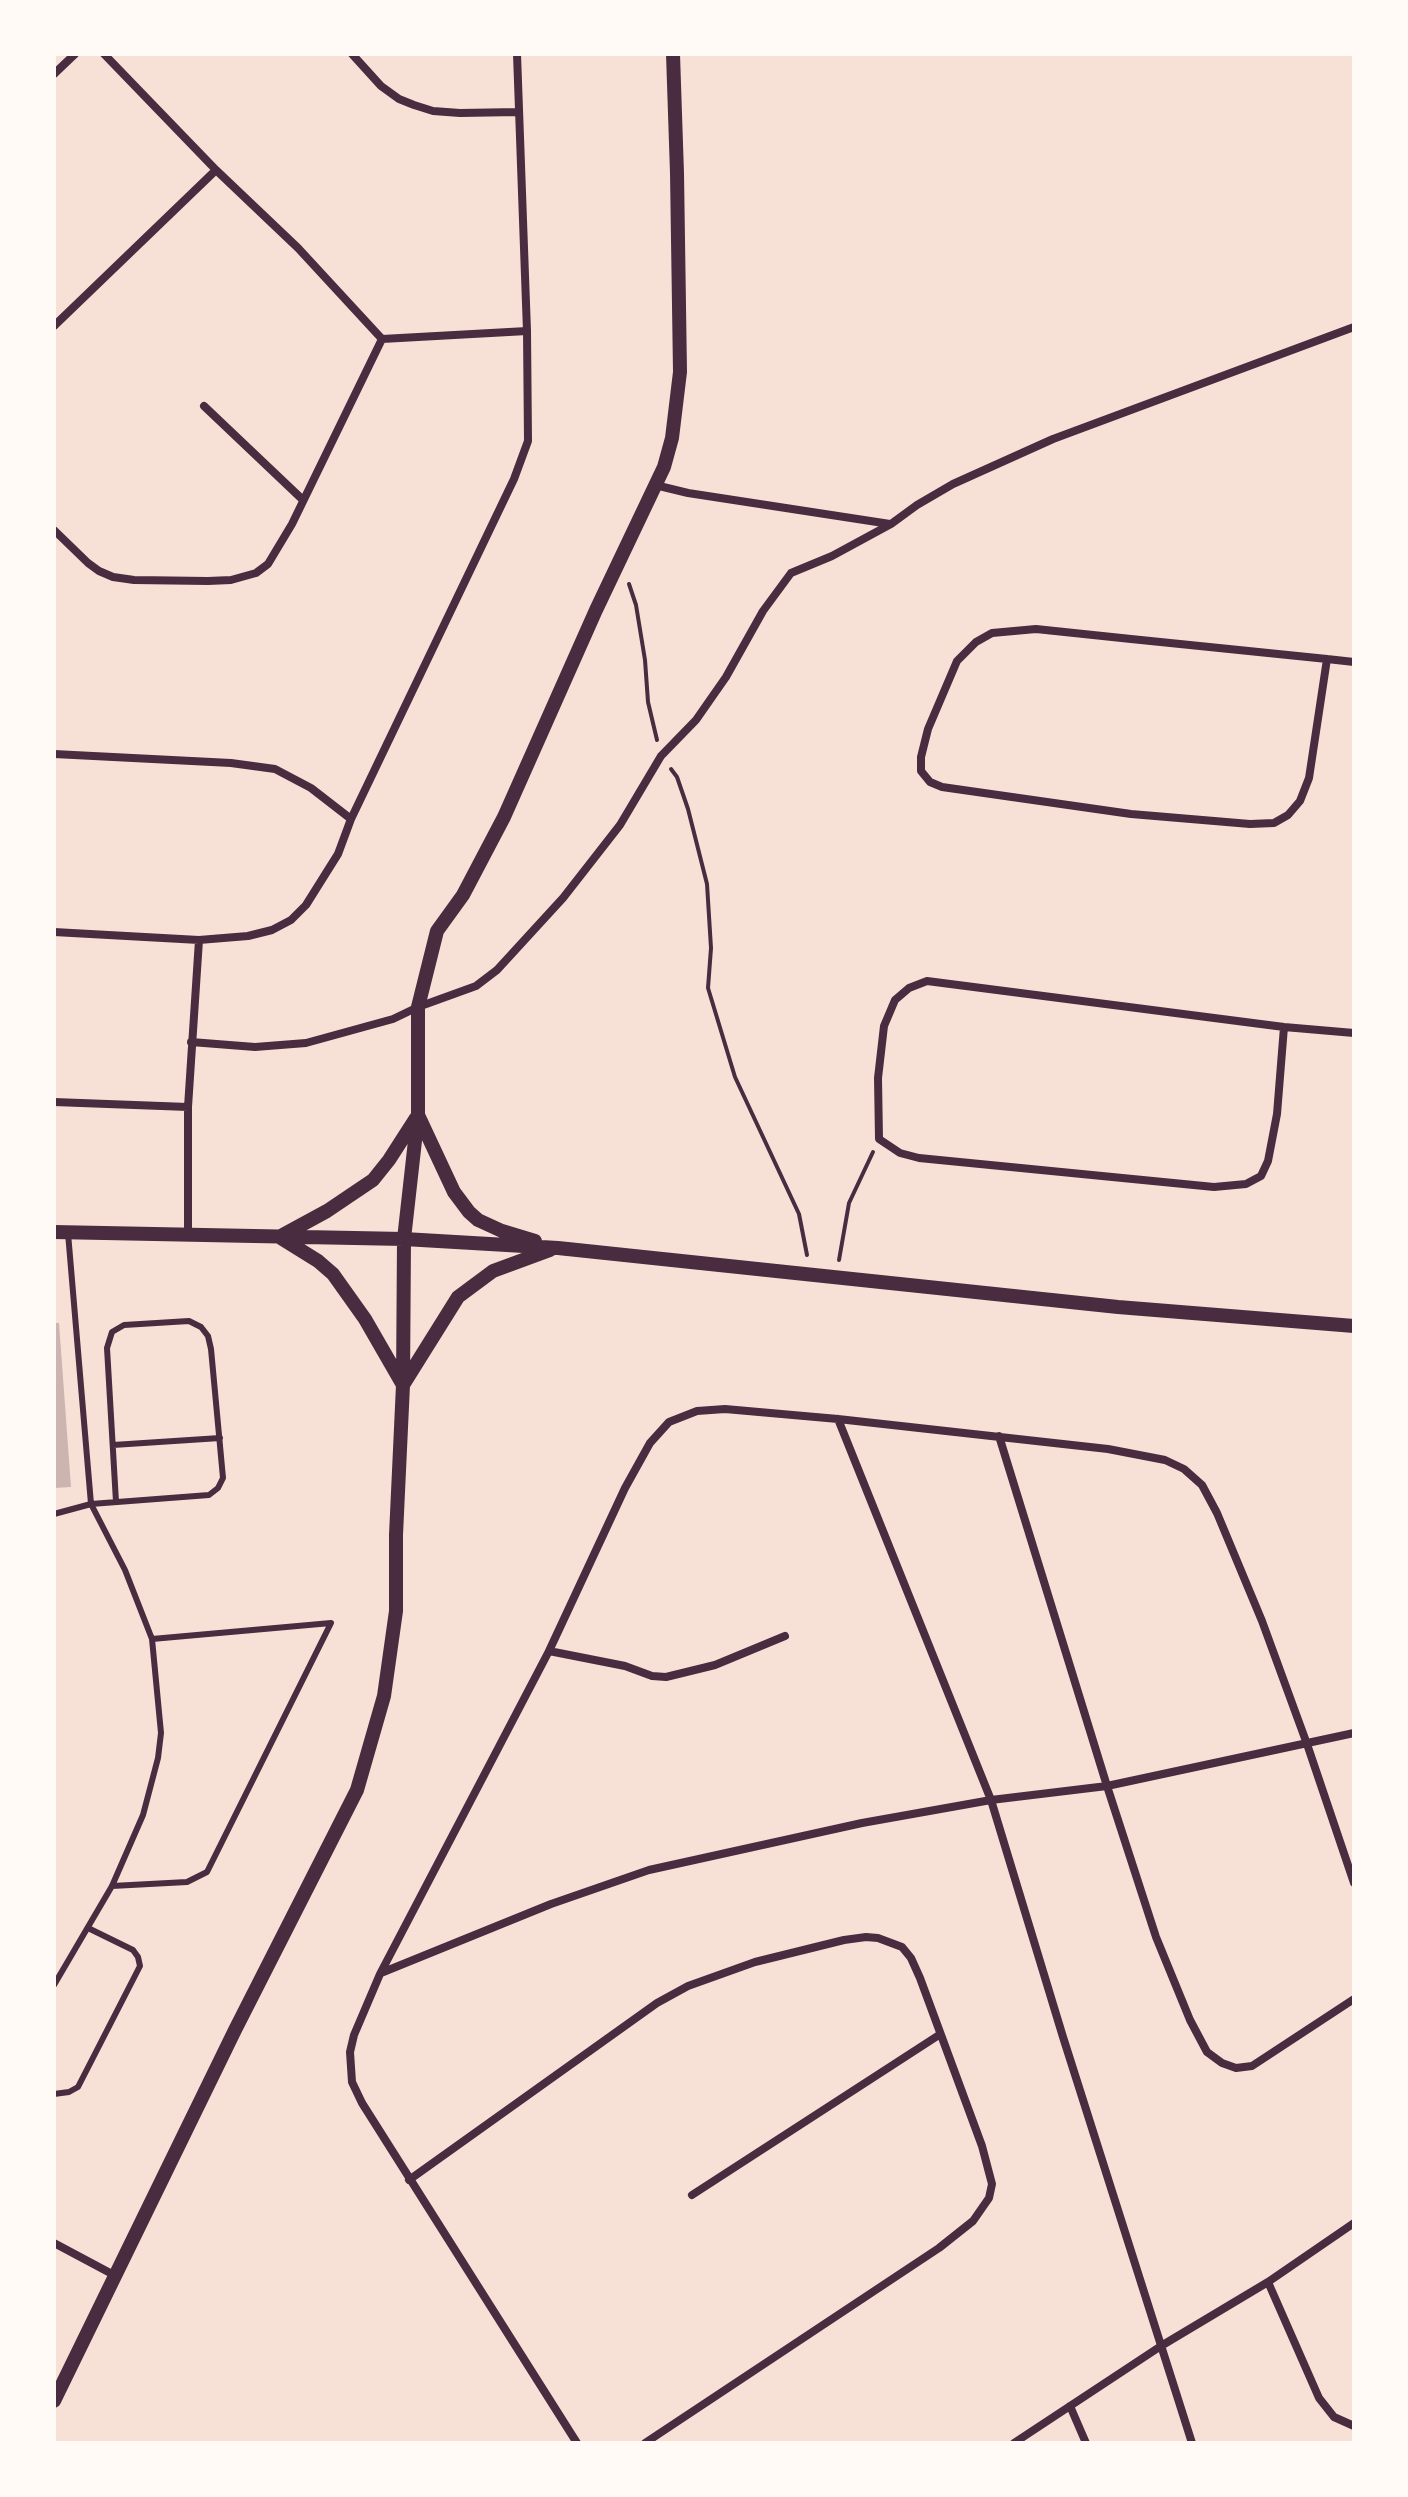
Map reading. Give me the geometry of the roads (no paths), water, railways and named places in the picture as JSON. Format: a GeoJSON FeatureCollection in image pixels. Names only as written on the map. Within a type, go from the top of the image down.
{"type":"FeatureCollection","features":[{"type":"Feature","properties":{"kind":"street"},"geometry":{"type":"LineString","coordinates":[[54,74],[75,54]]}},
{"type":"Feature","properties":{"kind":"street"},"geometry":{"type":"LineString","coordinates":[[104,54],[216,170],[298,248],[382,339]]}},
{"type":"Feature","properties":{"kind":"street"},"geometry":{"type":"LineString","coordinates":[[352,54],[381,86],[414,105],[433,111],[460,113],[518,112]]}},
{"type":"Feature","properties":{"kind":"street"},"geometry":{"type":"LineString","coordinates":[[54,932],[199,940],[248,936],[272,930],[291,920],[306,905],[338,854],[351,819],[523,459],[528,441],[517,54]]}},
{"type":"Feature","properties":{"kind":"street"},"geometry":{"type":"LineString","coordinates":[[54,2401],[357,1790],[384,1696],[396,1611],[404,1239],[418,1114],[418,1007],[437,931],[463,895],[504,817],[617,563],[664,467],[672,438],[680,372],[673,54]]}},
{"type":"Feature","properties":{"kind":"street"},"geometry":{"type":"LineString","coordinates":[[54,326],[216,170]]}},
{"type":"Feature","properties":{"kind":"street"},"geometry":{"type":"LineString","coordinates":[[191,1042],[255,1047],[306,1043],[393,1019],[476,986],[497,970],[563,898],[620,825],[661,756],[696,720],[726,677],[763,611],[791,573],[832,556],[891,524],[953,484],[1053,439],[1354,327]]}},
{"type":"Feature","properties":{"kind":"street"},"geometry":{"type":"LineString","coordinates":[[382,339],[527,331]]}},
{"type":"Feature","properties":{"kind":"street"},"geometry":{"type":"LineString","coordinates":[[54,530],[88,563],[113,577],[231,580],[256,573],[268,564],[303,500],[382,339]]}},
{"type":"Feature","properties":{"kind":"street"},"geometry":{"type":"LineString","coordinates":[[204,406],[303,500]]}},
{"type":"Feature","properties":{"kind":"street"},"geometry":{"type":"LineString","coordinates":[[655,485],[688,493],[891,524]]}},
{"type":"Feature","properties":{"kind":"street"},"geometry":{"type":"LineString","coordinates":[[1327,659],[1309,778],[1300,801],[1288,815],[1274,823],[1250,824],[1131,814],[942,787],[930,782],[921,771],[928,729],[957,661],[976,642],[992,633],[1036,629],[1327,659],[1354,662]]}},
{"type":"Feature","properties":{"kind":"street"},"geometry":{"type":"LineString","coordinates":[[54,754],[138,757],[275,769],[311,788],[351,819]]}},
{"type":"Feature","properties":{"kind":"street"},"geometry":{"type":"LineString","coordinates":[[188,1236],[188,1107],[199,940]]}},
{"type":"Feature","properties":{"kind":"street"},"geometry":{"type":"LineString","coordinates":[[1284,1027],[1277,1114],[1268,1161],[1261,1176],[1246,1184],[1214,1187],[919,1158],[900,1153],[879,1139],[878,1078],[884,1026],[895,1000],[909,988],[927,981],[1284,1027],[1354,1033]]}},
{"type":"Feature","properties":{"kind":"street"},"geometry":{"type":"LineString","coordinates":[[54,1102],[188,1107]]}},
{"type":"Feature","properties":{"kind":"street"},"geometry":{"type":"LineString","coordinates":[[279,1237],[327,1211],[373,1180],[418,1114]]}},
{"type":"Feature","properties":{"kind":"street"},"geometry":{"type":"LineString","coordinates":[[418,1114],[454,1192],[478,1220],[502,1231],[558,1248]]}},
{"type":"Feature","properties":{"kind":"street"},"geometry":{"type":"LineString","coordinates":[[61,1232],[404,1239],[558,1248],[1118,1307],[1354,1326]]}},
{"type":"Feature","properties":{"kind":"street"},"geometry":{"type":"LineString","coordinates":[[279,1237],[333,1274],[365,1319],[403,1385]]}},
{"type":"Feature","properties":{"kind":"street"},"geometry":{"type":"LineString","coordinates":[[403,1385],[458,1297],[493,1271],[558,1248]]}},
{"type":"Feature","properties":{"kind":"street"},"geometry":{"type":"LineString","coordinates":[[577,2443],[409,2180],[352,2082],[350,2052],[380,1974],[549,1651],[625,1488],[650,1443],[669,1422],[697,1411],[725,1409],[838,1419],[1108,1449],[1165,1460],[1184,1469],[1202,1485],[1217,1513],[1262,1621],[1354,1883]]}},
{"type":"Feature","properties":{"kind":"street"},"geometry":{"type":"LineString","coordinates":[[838,1419],[991,1800],[1067,2052],[1192,2443]]}},
{"type":"Feature","properties":{"kind":"street"},"geometry":{"type":"LineString","coordinates":[[999,1436],[1156,1937],[1190,2020],[1207,2052],[1236,2068],[1252,2066],[1354,1999]]}},
{"type":"Feature","properties":{"kind":"street"},"geometry":{"type":"LineString","coordinates":[[549,1651],[666,1677],[715,1665],[785,1636]]}},
{"type":"Feature","properties":{"kind":"street"},"geometry":{"type":"LineString","coordinates":[[380,1974],[551,1904],[649,1870],[862,1823],[991,1800],[1107,1786],[1354,1733]]}},
{"type":"Feature","properties":{"kind":"street"},"geometry":{"type":"LineString","coordinates":[[409,2180],[657,2003],[688,1986],[755,1962],[844,1940],[866,1937],[893,1942],[902,1947],[911,1958],[990,2172],[992,2184],[989,2198],[973,2221],[926,2257],[645,2443]]}},
{"type":"Feature","properties":{"kind":"street"},"geometry":{"type":"LineString","coordinates":[[692,2195],[939,2035]]}},
{"type":"Feature","properties":{"kind":"street"},"geometry":{"type":"LineString","coordinates":[[1014,2443],[1161,2346],[1268,2282],[1354,2223]]}},
{"type":"Feature","properties":{"kind":"street"},"geometry":{"type":"LineString","coordinates":[[54,2243],[114,2275]]}},
{"type":"Feature","properties":{"kind":"street"},"geometry":{"type":"LineString","coordinates":[[1268,2282],[1319,2398],[1334,2417],[1354,2426]]}},
{"type":"Feature","properties":{"kind":"street"},"geometry":{"type":"LineString","coordinates":[[1070,2406],[1086,2443]]}},
{"type":"Feature","properties":{"kind":"lane"},"geometry":{"type":"LineString","coordinates":[[54,1985],[112,1886],[143,1815],[158,1758],[161,1733],[152,1639],[125,1570],[91,1504],[61,1232]]}},
{"type":"Feature","properties":{"kind":"lane"},"geometry":{"type":"LineString","coordinates":[[54,1514],[91,1504],[209,1495],[218,1488],[223,1478],[211,1349],[208,1336],[201,1327],[189,1321],[124,1325],[112,1332],[107,1348],[116,1502]]}},
{"type":"Feature","properties":{"kind":"lane"},"geometry":{"type":"LineString","coordinates":[[113,1445],[220,1438]]}},
{"type":"Feature","properties":{"kind":"lane"},"geometry":{"type":"LineString","coordinates":[[112,1886],[187,1882],[207,1872],[331,1623],[152,1639]]}},
{"type":"Feature","properties":{"kind":"lane"},"geometry":{"type":"LineString","coordinates":[[54,2094],[78,2087],[140,1966],[133,1950],[88,1928]]}}]}
